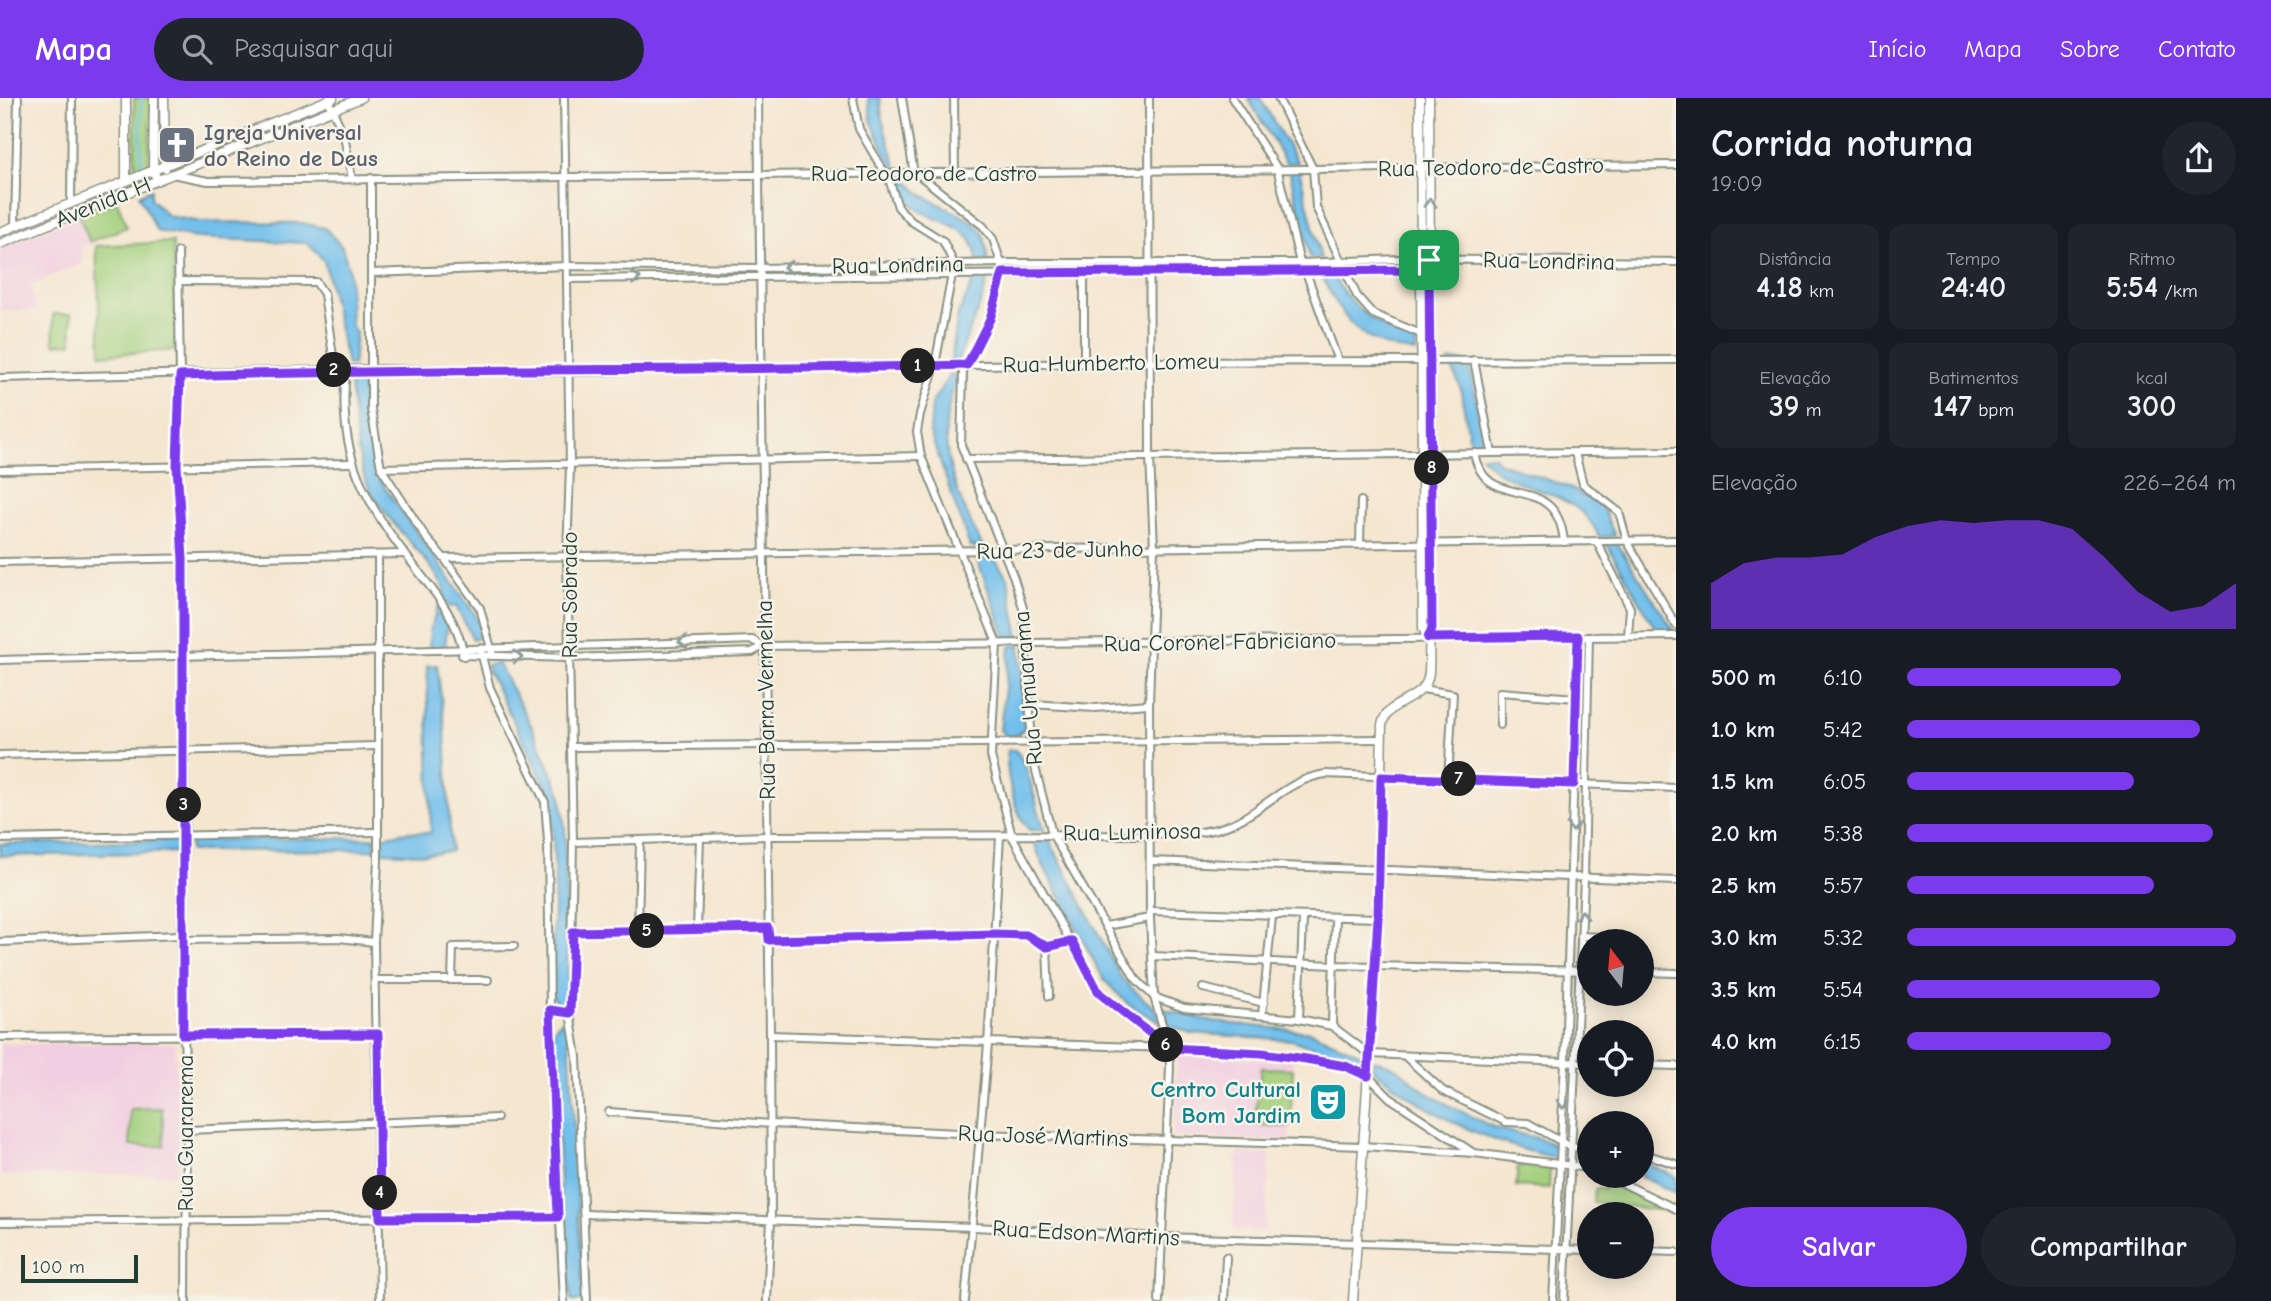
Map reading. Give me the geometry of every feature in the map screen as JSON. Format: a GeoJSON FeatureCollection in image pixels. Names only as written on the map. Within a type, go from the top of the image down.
{"type":"FeatureCollection","features":[{"type":"Feature","properties":{"kind":"street"},"geometry":{"type":"LineString","coordinates":[[15,225],[18,98]]}},
{"type":"Feature","properties":{"kind":"street"},"geometry":{"type":"LineString","coordinates":[[71,203],[72,98]]}},
{"type":"Feature","properties":{"kind":"street"},"geometry":{"type":"LineString","coordinates":[[126,98],[126,180]]}},
{"type":"Feature","properties":{"kind":"street"},"geometry":{"type":"LineString","coordinates":[[153,98],[153,169],[158,180]]}},
{"type":"Feature","properties":{"kind":"street"},"geometry":{"type":"LineString","coordinates":[[164,98],[163,164],[170,175]]}},
{"type":"Feature","properties":{"kind":"street","name":"Avenida H"},"geometry":{"type":"LineString","coordinates":[[0,244],[361,98]]}},
{"type":"Feature","properties":{"kind":"street","name":"Rua Sobrado"},"geometry":{"type":"LineString","coordinates":[[564,98],[570,466],[567,557],[573,842],[570,1013],[577,1057],[587,1301]]}},
{"type":"Feature","properties":{"kind":"street","name":"Rua Barra Vermelha"},"geometry":{"type":"LineString","coordinates":[[758,98],[765,553],[763,646],[771,1035],[771,1220],[767,1301]]}},
{"type":"Feature","properties":{"kind":"street"},"geometry":{"type":"LineString","coordinates":[[853,98],[859,129],[903,214],[943,241],[954,264]]}},
{"type":"Feature","properties":{"kind":"street"},"geometry":{"type":"LineString","coordinates":[[902,98],[916,174]]}},
{"type":"Feature","properties":{"kind":"street"},"geometry":{"type":"LineString","coordinates":[[954,98],[955,174]]}},
{"type":"Feature","properties":{"kind":"street"},"geometry":{"type":"LineString","coordinates":[[1149,98],[1150,456],[1154,548],[1149,704],[1152,861],[1150,914],[1153,998],[1169,1048],[1159,1301]]}},
{"type":"Feature","properties":{"kind":"street"},"geometry":{"type":"LineString","coordinates":[[1233,98],[1277,168],[1300,263],[1306,272],[1338,361]]}},
{"type":"Feature","properties":{"kind":"street"},"geometry":{"type":"LineString","coordinates":[[1278,98],[1313,169],[1317,207],[1357,296],[1373,314],[1421,334]]}},
{"type":"Feature","properties":{"kind":"street"},"geometry":{"type":"LineString","coordinates":[[1353,1301],[1378,918],[1381,739],[1388,710],[1422,689],[1428,680],[1428,638],[1432,628],[1427,544],[1425,361],[1429,270],[1424,260],[1420,98]]}},
{"type":"Feature","properties":{"kind":"street"},"geometry":{"type":"LineString","coordinates":[[1425,361],[1421,334],[1419,270],[1424,260],[1431,168],[1429,98]]}},
{"type":"Feature","properties":{"kind":"street"},"geometry":{"type":"LineString","coordinates":[[330,99],[332,110],[344,135],[352,179]]}},
{"type":"Feature","properties":{"kind":"street","name":"Avenida H"},"geometry":{"type":"LineString","coordinates":[[0,232],[258,127],[306,104],[330,99]]}},
{"type":"Feature","properties":{"kind":"street"},"geometry":{"type":"LineString","coordinates":[[258,127],[262,138]]}},
{"type":"Feature","properties":{"kind":"street","name":"Rua Teodoro de Castro"},"geometry":{"type":"LineString","coordinates":[[170,175],[208,181],[1676,165]]}},
{"type":"Feature","properties":{"kind":"street","name":"Rua Umuarama"},"geometry":{"type":"LineString","coordinates":[[916,174],[983,226],[993,239],[1001,262],[1003,273],[990,319],[963,372],[960,434],[966,459],[1018,593],[1027,644],[1031,743],[1037,784],[1052,834],[1135,978],[1153,998]]}},
{"type":"Feature","properties":{"kind":"street"},"geometry":{"type":"LineString","coordinates":[[371,178],[371,409],[381,468],[427,539],[480,608],[492,652]]}},
{"type":"Feature","properties":{"kind":"street","name":"Rua Guararema"},"geometry":{"type":"LineString","coordinates":[[178,252],[180,376],[177,466],[183,559],[185,837],[181,937],[187,1130],[186,1301]]}},
{"type":"Feature","properties":{"kind":"street","name":"Rua Londrina"},"geometry":{"type":"LineString","coordinates":[[372,273],[568,266],[761,268],[1001,262],[1676,262]]}},
{"type":"Feature","properties":{"kind":"street","name":"Rua Umuarama"},"geometry":{"type":"LineString","coordinates":[[954,264],[935,366],[917,432],[920,456],[997,643],[991,745],[1000,793],[1013,836],[1099,993],[1169,1048]]}},
{"type":"Feature","properties":{"kind":"street"},"geometry":{"type":"LineString","coordinates":[[899,265],[899,275]]}},
{"type":"Feature","properties":{"kind":"street","name":"Rua Londrina"},"geometry":{"type":"LineString","coordinates":[[568,279],[1429,270]]}},
{"type":"Feature","properties":{"kind":"street"},"geometry":{"type":"LineString","coordinates":[[1084,273],[1084,363]]}},
{"type":"Feature","properties":{"kind":"street"},"geometry":{"type":"LineString","coordinates":[[178,281],[316,282],[324,294],[335,370]]}},
{"type":"Feature","properties":{"kind":"street"},"geometry":{"type":"LineString","coordinates":[[1474,359],[1493,453]]}},
{"type":"Feature","properties":{"kind":"street","name":"Rua Humberto Lomeu"},"geometry":{"type":"LineString","coordinates":[[0,378],[180,376],[372,369],[569,372],[1150,362],[1676,360]]}},
{"type":"Feature","properties":{"kind":"street"},"geometry":{"type":"LineString","coordinates":[[346,371],[344,405],[351,463],[376,512],[451,613],[464,656]]}},
{"type":"Feature","properties":{"kind":"street"},"geometry":{"type":"LineString","coordinates":[[966,459],[1676,452]]}},
{"type":"Feature","properties":{"kind":"street"},"geometry":{"type":"LineString","coordinates":[[1474,453],[1477,467],[1491,483],[1542,499],[1553,507],[1560,516],[1564,542]]}},
{"type":"Feature","properties":{"kind":"street"},"geometry":{"type":"LineString","coordinates":[[1576,453],[1583,484],[1619,512],[1627,541],[1676,625]]}},
{"type":"Feature","properties":{"kind":"street"},"geometry":{"type":"LineString","coordinates":[[381,468],[570,466],[920,456]]}},
{"type":"Feature","properties":{"kind":"street"},"geometry":{"type":"LineString","coordinates":[[0,470],[351,463]]}},
{"type":"Feature","properties":{"kind":"street"},"geometry":{"type":"LineString","coordinates":[[1360,545],[1361,501]]}},
{"type":"Feature","properties":{"kind":"street","name":"Rua 23 de Junho"},"geometry":{"type":"LineString","coordinates":[[444,558],[1676,540]]}},
{"type":"Feature","properties":{"kind":"street"},"geometry":{"type":"LineString","coordinates":[[1597,542],[1630,608],[1628,636]]}},
{"type":"Feature","properties":{"kind":"street"},"geometry":{"type":"LineString","coordinates":[[0,562],[405,554]]}},
{"type":"Feature","properties":{"kind":"street"},"geometry":{"type":"LineString","coordinates":[[378,555],[374,942],[378,1034],[380,1301]]}},
{"type":"Feature","properties":{"kind":"street"},"geometry":{"type":"LineString","coordinates":[[1553,1301],[1572,878],[1578,636]]}},
{"type":"Feature","properties":{"kind":"street"},"geometry":{"type":"LineString","coordinates":[[1581,929],[1583,784],[1589,636]]}},
{"type":"Feature","properties":{"kind":"street","name":"Rua Coronel Fabriciano"},"geometry":{"type":"LineString","coordinates":[[0,660],[377,653],[463,648],[569,658],[752,652],[763,646],[1676,636]]}},
{"type":"Feature","properties":{"kind":"street","name":"Rua Coronel Fabriciano"},"geometry":{"type":"LineString","coordinates":[[451,650],[464,656],[481,656],[492,652],[569,647],[752,640],[763,646]]}},
{"type":"Feature","properties":{"kind":"street"},"geometry":{"type":"LineString","coordinates":[[480,648],[489,688],[545,802],[550,1010],[564,1301]]}},
{"type":"Feature","properties":{"kind":"street"},"geometry":{"type":"LineString","coordinates":[[1422,689],[1452,694],[1448,779]]}},
{"type":"Feature","properties":{"kind":"street"},"geometry":{"type":"LineString","coordinates":[[1500,725],[1500,692],[1576,698]]}},
{"type":"Feature","properties":{"kind":"street"},"geometry":{"type":"LineString","coordinates":[[1031,704],[1095,708],[1149,704]]}},
{"type":"Feature","properties":{"kind":"street"},"geometry":{"type":"LineString","coordinates":[[571,747],[767,748],[1381,739]]}},
{"type":"Feature","properties":{"kind":"street"},"geometry":{"type":"LineString","coordinates":[[0,755],[377,746]]}},
{"type":"Feature","properties":{"kind":"street","name":"Rua Luminosa"},"geometry":{"type":"LineString","coordinates":[[573,842],[766,836],[1150,835],[1206,831],[1227,826],[1295,783],[1313,776],[1676,788]]}},
{"type":"Feature","properties":{"kind":"street"},"geometry":{"type":"LineString","coordinates":[[0,839],[377,832]]}},
{"type":"Feature","properties":{"kind":"street"},"geometry":{"type":"LineString","coordinates":[[965,1301],[974,1227],[988,1044],[1000,836]]}},
{"type":"Feature","properties":{"kind":"street"},"geometry":{"type":"LineString","coordinates":[[697,929],[700,838]]}},
{"type":"Feature","properties":{"kind":"street"},"geometry":{"type":"LineString","coordinates":[[638,931],[640,840]]}},
{"type":"Feature","properties":{"kind":"street"},"geometry":{"type":"LineString","coordinates":[[1152,861],[1676,881]]}},
{"type":"Feature","properties":{"kind":"street"},"geometry":{"type":"LineString","coordinates":[[1105,926],[1150,914],[1378,918]]}},
{"type":"Feature","properties":{"kind":"street"},"geometry":{"type":"LineString","coordinates":[[1262,1015],[1272,917]]}},
{"type":"Feature","properties":{"kind":"street"},"geometry":{"type":"LineString","coordinates":[[1300,1019],[1303,918]]}},
{"type":"Feature","properties":{"kind":"street"},"geometry":{"type":"LineString","coordinates":[[1332,1026],[1335,919]]}},
{"type":"Feature","properties":{"kind":"street"},"geometry":{"type":"LineString","coordinates":[[573,932],[768,928]]}},
{"type":"Feature","properties":{"kind":"street"},"geometry":{"type":"LineString","coordinates":[[769,940],[995,934],[1026,935],[1047,947],[1072,941]]}},
{"type":"Feature","properties":{"kind":"street"},"geometry":{"type":"LineString","coordinates":[[0,942],[181,937],[339,938],[374,942]]}},
{"type":"Feature","properties":{"kind":"street"},"geometry":{"type":"LineString","coordinates":[[452,980],[453,947],[514,946]]}},
{"type":"Feature","properties":{"kind":"street"},"geometry":{"type":"LineString","coordinates":[[1047,947],[1049,996]]}},
{"type":"Feature","properties":{"kind":"street"},"geometry":{"type":"LineString","coordinates":[[1153,956],[1302,964],[1577,970]]}},
{"type":"Feature","properties":{"kind":"street"},"geometry":{"type":"LineString","coordinates":[[1654,972],[1676,973]]}},
{"type":"Feature","properties":{"kind":"street"},"geometry":{"type":"LineString","coordinates":[[376,980],[488,980]]}},
{"type":"Feature","properties":{"kind":"street"},"geometry":{"type":"LineString","coordinates":[[1203,988],[1264,1003]]}},
{"type":"Feature","properties":{"kind":"street"},"geometry":{"type":"LineString","coordinates":[[1153,998],[1184,1008],[1300,1019],[1332,1026],[1369,1054],[1577,1062]]}},
{"type":"Feature","properties":{"kind":"street"},"geometry":{"type":"LineString","coordinates":[[1564,1301],[1578,1006]]}},
{"type":"Feature","properties":{"kind":"street"},"geometry":{"type":"LineString","coordinates":[[550,1010],[570,1013]]}},
{"type":"Feature","properties":{"kind":"street"},"geometry":{"type":"LineString","coordinates":[[0,1037],[378,1034]]}},
{"type":"Feature","properties":{"kind":"street"},"geometry":{"type":"LineString","coordinates":[[771,1035],[1169,1048],[1295,1057],[1345,1066],[1368,1076],[1390,1098],[1474,1153]]}},
{"type":"Feature","properties":{"kind":"street"},"geometry":{"type":"LineString","coordinates":[[1406,1057],[1443,1091],[1506,1122],[1528,1123],[1571,1147],[1577,1147]]}},
{"type":"Feature","properties":{"kind":"street"},"geometry":{"type":"LineString","coordinates":[[1654,1065],[1676,1066]]}},
{"type":"Feature","properties":{"kind":"street","name":"Rua José Martins"},"geometry":{"type":"LineString","coordinates":[[609,1112],[771,1124],[980,1134],[1166,1142],[1362,1146],[1474,1153],[1577,1165]]}},
{"type":"Feature","properties":{"kind":"street"},"geometry":{"type":"LineString","coordinates":[[187,1130],[497,1118]]}},
{"type":"Feature","properties":{"kind":"street"},"geometry":{"type":"LineString","coordinates":[[1654,1156],[1674,1162]]}},
{"type":"Feature","properties":{"kind":"street"},"geometry":{"type":"LineString","coordinates":[[1633,1188],[1676,1209]]}},
{"type":"Feature","properties":{"kind":"street","name":"Rua Edson Martins"},"geometry":{"type":"LineString","coordinates":[[584,1214],[974,1227],[1161,1237],[1577,1249]]}},
{"type":"Feature","properties":{"kind":"street"},"geometry":{"type":"LineString","coordinates":[[0,1222],[558,1217]]}},
{"type":"Feature","properties":{"kind":"street"},"geometry":{"type":"LineString","coordinates":[[1654,1251],[1676,1252]]}},
{"type":"Feature","properties":{"kind":"street"},"geometry":{"type":"LineString","coordinates":[[1224,1301],[1226,1256]]}},
{"type":"Feature","properties":{"kind":"shaded area"},"geometry":{"type":"Polygon","coordinates":[[[117,201],[127,227],[81,246],[83,263],[30,285],[37,310],[0,311],[0,248],[117,201]]]}},
{"type":"Feature","properties":{"kind":"shaded area"},"geometry":{"type":"Polygon","coordinates":[[[175,1043],[179,1175],[0,1175],[0,1044],[175,1043]]]}},
{"type":"Feature","properties":{"kind":"shaded area"},"geometry":{"type":"Polygon","coordinates":[[[1177,1055],[1293,1060],[1289,1141],[1174,1137],[1177,1055]]]}},
{"type":"Feature","properties":{"kind":"shaded area"},"geometry":{"type":"Polygon","coordinates":[[[1237,1152],[1270,1154],[1265,1231],[1233,1230],[1237,1152]]]}},
{"type":"Feature","properties":{"kind":"green space"},"geometry":{"type":"Polygon","coordinates":[[[134,98],[151,98],[149,168],[135,174],[134,98]]]}},
{"type":"Feature","properties":{"kind":"green space"},"geometry":{"type":"Polygon","coordinates":[[[117,201],[127,227],[90,242],[79,216],[117,201]]]}},
{"type":"Feature","properties":{"kind":"green space"},"geometry":{"type":"Polygon","coordinates":[[[173,242],[177,350],[101,355],[96,246],[173,242]]]}},
{"type":"Feature","properties":{"kind":"green space"},"geometry":{"type":"Polygon","coordinates":[[[53,314],[71,314],[72,343],[54,344],[53,314]]]}},
{"type":"Feature","properties":{"kind":"green space"},"geometry":{"type":"Polygon","coordinates":[[[1261,1068],[1293,1069],[1290,1127],[1254,1125],[1261,1068]]]}},
{"type":"Feature","properties":{"kind":"green space"},"geometry":{"type":"Polygon","coordinates":[[[162,1108],[164,1146],[130,1146],[130,1109],[162,1108]]]}},
{"type":"Feature","properties":{"kind":"green space"},"geometry":{"type":"Polygon","coordinates":[[[1518,1166],[1550,1168],[1549,1188],[1516,1186],[1518,1166]]]}},
{"type":"Feature","properties":{"kind":"green space"},"geometry":{"type":"Polygon","coordinates":[[[1623,1188],[1651,1202],[1593,1202],[1595,1189],[1623,1188]]]}},
{"type":"Feature","properties":{"kind":"water"},"geometry":{"type":"Polygon","coordinates":[[[868,98],[880,98],[882,119],[897,169],[892,169],[871,120],[868,98]]]}},
{"type":"Feature","properties":{"kind":"water"},"geometry":{"type":"Polygon","coordinates":[[[1248,98],[1260,98],[1298,163],[1286,163],[1248,98]]]}},
{"type":"Feature","properties":{"kind":"water"},"geometry":{"type":"Polygon","coordinates":[[[1289,169],[1299,169],[1321,259],[1310,258],[1289,169]]]}},
{"type":"Feature","properties":{"kind":"water"},"geometry":{"type":"Polygon","coordinates":[[[894,176],[905,176],[922,194],[977,226],[984,237],[988,261],[977,261],[974,247],[959,229],[917,209],[906,197],[894,176]]]}},
{"type":"Feature","properties":{"kind":"water"},"geometry":{"type":"Polygon","coordinates":[[[151,189],[151,199],[168,216],[200,222],[302,223],[325,228],[342,247],[349,270],[351,326],[356,333],[353,366],[347,365],[324,260],[307,243],[197,238],[157,231],[139,195],[151,189]]]}},
{"type":"Feature","properties":{"kind":"water"},"geometry":{"type":"Polygon","coordinates":[[[1321,275],[1332,275],[1348,298],[1378,323],[1416,341],[1416,353],[1381,344],[1356,329],[1338,306],[1321,275]]]}},
{"type":"Feature","properties":{"kind":"water"},"geometry":{"type":"Polygon","coordinates":[[[975,278],[987,278],[983,297],[958,360],[951,360],[958,315],[975,278]]]}},
{"type":"Feature","properties":{"kind":"water"},"geometry":{"type":"Polygon","coordinates":[[[1449,361],[1464,361],[1470,369],[1486,445],[1473,445],[1469,437],[1460,386],[1449,361]]]}},
{"type":"Feature","properties":{"kind":"water"},"geometry":{"type":"Polygon","coordinates":[[[349,373],[360,373],[371,447],[383,485],[474,613],[484,631],[483,637],[473,639],[456,606],[450,607],[443,597],[445,589],[431,567],[390,519],[372,493],[361,465],[349,373]]]}},
{"type":"Feature","properties":{"kind":"water"},"geometry":{"type":"Polygon","coordinates":[[[950,374],[956,375],[946,421],[948,459],[963,505],[983,547],[970,547],[930,433],[932,403],[950,374]]]}},
{"type":"Feature","properties":{"kind":"water"},"geometry":{"type":"Polygon","coordinates":[[[1481,456],[1494,456],[1498,462],[1565,486],[1601,504],[1615,536],[1599,537],[1590,520],[1577,508],[1510,478],[1494,469],[1481,456]]]}},
{"type":"Feature","properties":{"kind":"water"},"geometry":{"type":"Polygon","coordinates":[[[1606,543],[1617,543],[1674,631],[1658,630],[1654,626],[1606,543]]]}},
{"type":"Feature","properties":{"kind":"water"},"geometry":{"type":"Polygon","coordinates":[[[975,554],[992,554],[1008,579],[1019,639],[1007,640],[975,554]]]}},
{"type":"Feature","properties":{"kind":"water"},"geometry":{"type":"Polygon","coordinates":[[[439,604],[448,615],[445,649],[429,649],[430,630],[439,604]]]}},
{"type":"Feature","properties":{"kind":"water"},"geometry":{"type":"Polygon","coordinates":[[[1020,645],[1025,728],[1015,736],[1007,736],[1000,730],[1010,646],[1020,645]]]}},
{"type":"Feature","properties":{"kind":"water"},"geometry":{"type":"Polygon","coordinates":[[[498,663],[532,727],[561,794],[565,830],[568,991],[559,1006],[551,994],[555,878],[551,796],[488,671],[487,665],[498,663]]]}},
{"type":"Feature","properties":{"kind":"water"},"geometry":{"type":"Polygon","coordinates":[[[437,665],[445,728],[451,851],[424,854],[382,852],[381,837],[407,832],[431,833],[427,666],[437,665]]]}},
{"type":"Feature","properties":{"kind":"water"},"geometry":{"type":"Polygon","coordinates":[[[1015,750],[1025,765],[1045,830],[1029,830],[1015,803],[1009,782],[1007,751],[1015,750]]]}},
{"type":"Feature","properties":{"kind":"water"},"geometry":{"type":"Polygon","coordinates":[[[1047,836],[1122,979],[1155,1009],[1161,1023],[1128,1004],[1104,980],[1042,863],[1032,837],[1047,836]]]}},
{"type":"Feature","properties":{"kind":"water"},"geometry":{"type":"Polygon","coordinates":[[[375,838],[375,850],[190,851],[190,840],[375,838]]]}},
{"type":"Feature","properties":{"kind":"water"},"geometry":{"type":"Polygon","coordinates":[[[183,840],[183,852],[0,856],[0,844],[183,840]]]}},
{"type":"Feature","properties":{"kind":"water"},"geometry":{"type":"Polygon","coordinates":[[[1163,1009],[1216,1022],[1311,1032],[1366,1056],[1367,1066],[1292,1040],[1190,1033],[1169,1025],[1163,1009]]]}},
{"type":"Feature","properties":{"kind":"water"},"geometry":{"type":"Polygon","coordinates":[[[561,1021],[568,1034],[570,1052],[583,1301],[571,1301],[569,1270],[562,1239],[554,1029],[561,1021]]]}},
{"type":"Feature","properties":{"kind":"water"},"geometry":{"type":"Polygon","coordinates":[[[1373,1060],[1391,1065],[1428,1093],[1491,1126],[1550,1143],[1558,1148],[1558,1158],[1508,1145],[1460,1126],[1394,1085],[1373,1069],[1373,1060]]]}},
{"type":"Feature","properties":{"kind":"water"},"geometry":{"type":"Polygon","coordinates":[[[1654,1167],[1676,1177],[1676,1193],[1654,1183],[1654,1167]]]}},
{"type":"Feature","properties":{"kind":"waterway"},"geometry":{"type":"LineString","coordinates":[[141,98],[141,166]]}},
{"type":"Feature","properties":{"kind":"place","name":"Igreja Universal do Reino de Deus"},"geometry":{"type":"Point","coordinates":[177,145]}},
{"type":"Feature","properties":{"kind":"place","name":"Centro Cultural Bom Jardim"},"geometry":{"type":"Point","coordinates":[1328,1102]}},
{"type":"Feature","properties":{"kind":"route"},"geometry":{"type":"LineString","coordinates":[[1420,260],[1429,260],[1432,628],[1428,638],[1578,636],[1574,784],[1381,777],[1378,918],[1368,1076],[1345,1066],[1306,1059],[1262,1053],[1169,1048],[1099,993],[1072,941],[1047,947],[1026,935],[995,934],[769,940],[768,928],[573,932],[570,1013],[550,1010],[558,1217],[380,1218],[378,1034],[183,1035],[183,559],[177,466],[180,376],[372,369],[569,372],[967,365],[990,319],[1003,273],[1419,270],[1420,260]]}}]}
